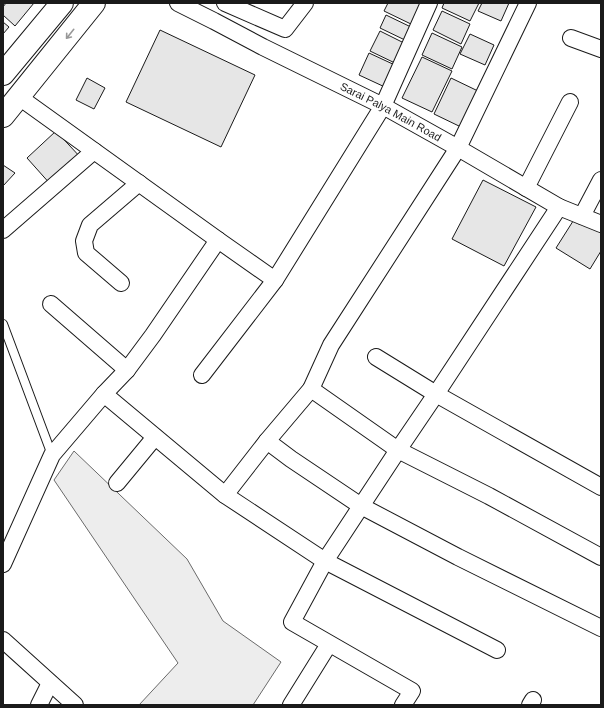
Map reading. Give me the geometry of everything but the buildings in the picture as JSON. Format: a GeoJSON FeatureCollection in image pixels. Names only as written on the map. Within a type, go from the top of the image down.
{"type":"FeatureCollection","features":[{"type":"Feature","properties":{"kind":"main road"},"geometry":{"type":"LineString","coordinates":[[3,74],[62,3]]}},
{"type":"Feature","properties":{"kind":"main road"},"geometry":{"type":"LineString","coordinates":[[3,116],[94,3]]}},
{"type":"Feature","properties":{"kind":"street","name":"Sarai Palya Main Road"},"geometry":{"type":"LineString","coordinates":[[178,3],[383,106],[458,148],[559,208],[601,224]]}},
{"type":"Feature","properties":{"kind":"street"},"geometry":{"type":"LineString","coordinates":[[214,21],[226,4],[285,29],[306,3]]}},
{"type":"Feature","properties":{"kind":"street"},"geometry":{"type":"LineString","coordinates":[[202,375],[275,280],[383,106],[429,3]]}},
{"type":"Feature","properties":{"kind":"street"},"geometry":{"type":"LineString","coordinates":[[225,495],[267,441],[311,389],[331,345],[458,148],[528,3]]}},
{"type":"Feature","properties":{"kind":"street"},"geometry":{"type":"LineString","coordinates":[[263,47],[277,26]]}},
{"type":"Feature","properties":{"kind":"street"},"geometry":{"type":"LineString","coordinates":[[571,38],[601,49]]}},
{"type":"Feature","properties":{"kind":"street"},"geometry":{"type":"LineString","coordinates":[[19,97],[275,280]]}},
{"type":"Feature","properties":{"kind":"street"},"geometry":{"type":"LineString","coordinates":[[526,188],[570,102]]}},
{"type":"Feature","properties":{"kind":"street"},"geometry":{"type":"LineString","coordinates":[[3,230],[94,151]]}},
{"type":"Feature","properties":{"kind":"street"},"geometry":{"type":"LineString","coordinates":[[582,216],[601,180]]}},
{"type":"Feature","properties":{"kind":"street"},"geometry":{"type":"LineString","coordinates":[[121,283],[86,253],[84,241],[90,225],[139,183]]}},
{"type":"Feature","properties":{"kind":"street"},"geometry":{"type":"LineString","coordinates":[[403,705],[412,691],[292,622],[325,561],[559,208]]}},
{"type":"Feature","properties":{"kind":"street"},"geometry":{"type":"LineString","coordinates":[[3,564],[52,455],[104,394],[127,370],[153,335],[218,240]]}},
{"type":"Feature","properties":{"kind":"street"},"geometry":{"type":"LineString","coordinates":[[51,304],[127,370]]}},
{"type":"Feature","properties":{"kind":"street"},"geometry":{"type":"LineString","coordinates":[[376,357],[436,394],[601,487]]}},
{"type":"Feature","properties":{"kind":"street"},"geometry":{"type":"LineString","coordinates":[[311,389],[398,450],[489,496],[601,557]]}},
{"type":"Feature","properties":{"kind":"street"},"geometry":{"type":"LineString","coordinates":[[104,394],[225,495],[325,561],[497,650]]}},
{"type":"Feature","properties":{"kind":"street"},"geometry":{"type":"LineString","coordinates":[[117,483],[155,437]]}},
{"type":"Feature","properties":{"kind":"street"},"geometry":{"type":"LineString","coordinates":[[267,441],[361,506],[458,557],[601,628]]}},
{"type":"Feature","properties":{"kind":"street"},"geometry":{"type":"LineString","coordinates":[[3,640],[75,705]]}},
{"type":"Feature","properties":{"kind":"street"},"geometry":{"type":"LineString","coordinates":[[291,705],[329,644]]}},
{"type":"Feature","properties":{"kind":"street"},"geometry":{"type":"LineString","coordinates":[[39,705],[50,683]]}},
{"type":"Feature","properties":{"kind":"lane"},"geometry":{"type":"LineString","coordinates":[[3,324],[52,455]]}},
{"type":"Feature","properties":{"kind":"shaded area"},"geometry":{"type":"Polygon","coordinates":[[[74,451],[187,559],[223,621],[281,662],[253,705],[139,705],[178,663],[54,480],[74,451]]]}}]}
